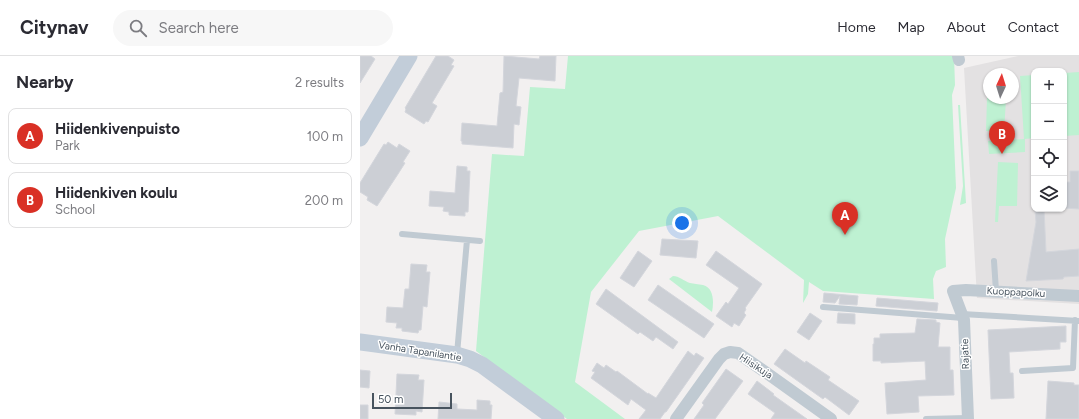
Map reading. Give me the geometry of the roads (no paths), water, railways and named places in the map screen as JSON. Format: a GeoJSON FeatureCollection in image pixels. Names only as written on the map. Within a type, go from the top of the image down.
{"type":"FeatureCollection","features":[{"type":"Feature","properties":{"kind":"street"},"geometry":{"type":"LineString","coordinates":[[360,138],[409,56]]}},
{"type":"Feature","properties":{"kind":"street","name":"Kuoppapolku"},"geometry":{"type":"LineString","coordinates":[[953,291],[996,291],[1079,296]]}},
{"type":"Feature","properties":{"kind":"street","name":"Rajatie"},"geometry":{"type":"LineString","coordinates":[[953,291],[962,316],[967,418]]}},
{"type":"Feature","properties":{"kind":"street","name":"Vanha Tapanilantie"},"geometry":{"type":"LineString","coordinates":[[360,342],[470,359],[482,365],[556,419]]}},
{"type":"Feature","properties":{"kind":"street","name":"Hiisikuja"},"geometry":{"type":"LineString","coordinates":[[676,419],[719,359],[724,354],[730,352],[738,353],[832,419]]}},
{"type":"Feature","properties":{"kind":"lane"},"geometry":{"type":"LineString","coordinates":[[402,234],[480,241]]}},
{"type":"Feature","properties":{"kind":"lane"},"geometry":{"type":"LineString","coordinates":[[457,356],[467,240]]}},
{"type":"Feature","properties":{"kind":"lane"},"geometry":{"type":"LineString","coordinates":[[994,261],[996,291]]}},
{"type":"Feature","properties":{"kind":"lane"},"geometry":{"type":"LineString","coordinates":[[823,307],[962,316],[1077,320],[1073,368],[1022,371]]}},
{"type":"Feature","properties":{"kind":"lane"},"geometry":{"type":"LineString","coordinates":[[926,419],[967,418]]}},
{"type":"Feature","properties":{"kind":"place","name":"Hiidenkiven koulu"},"geometry":{"type":"Point","coordinates":[1002,154]}},
{"type":"Feature","properties":{"kind":"place","name":"Hiidenkivenpuisto"},"geometry":{"type":"Point","coordinates":[845,235]}}]}
